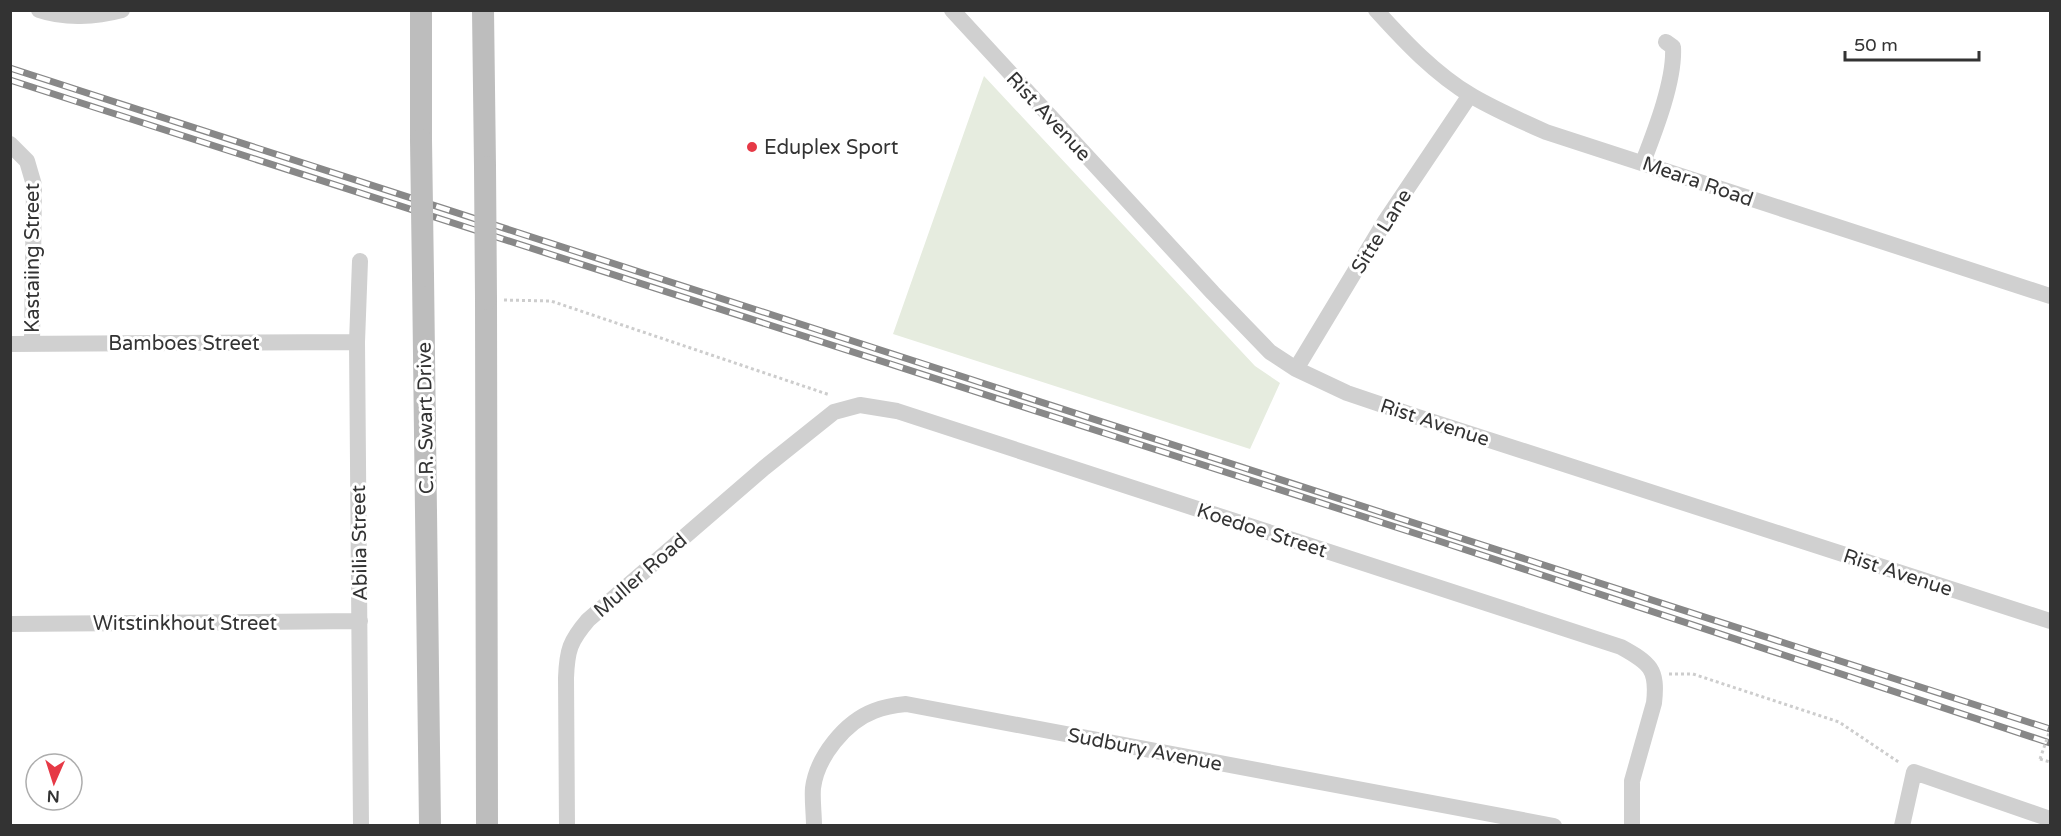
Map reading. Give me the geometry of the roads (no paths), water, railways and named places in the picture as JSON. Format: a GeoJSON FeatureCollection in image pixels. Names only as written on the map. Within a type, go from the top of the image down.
{"type":"FeatureCollection","features":[{"type":"Feature","properties":{"kind":"main road","name":"C.R. Swart Drive"},"geometry":{"type":"LineString","coordinates":[[421,10],[430,825]]}},
{"type":"Feature","properties":{"kind":"main road"},"geometry":{"type":"LineString","coordinates":[[483,10],[487,825]]}},
{"type":"Feature","properties":{"kind":"street"},"geometry":{"type":"LineString","coordinates":[[39,10],[49,14],[79,16],[118,12]]}},
{"type":"Feature","properties":{"kind":"street","name":"Rist Avenue"},"geometry":{"type":"LineString","coordinates":[[952,10],[1213,293],[1270,352],[1296,369],[1347,393],[2050,621]]}},
{"type":"Feature","properties":{"kind":"street","name":"Meara Road"},"geometry":{"type":"LineString","coordinates":[[1376,10],[1407,44],[1438,71],[1470,95],[1508,116],[1546,132],[2050,296]]}},
{"type":"Feature","properties":{"kind":"street"},"geometry":{"type":"LineString","coordinates":[[1643,162],[1663,107],[1674,56],[1673,47],[1666,42]]}},
{"type":"Feature","properties":{"kind":"street","name":"Sitte Lane"},"geometry":{"type":"LineString","coordinates":[[1296,369],[1386,220],[1470,95]]}},
{"type":"Feature","properties":{"kind":"street","name":"Kastaiing Street"},"geometry":{"type":"LineString","coordinates":[[10,144],[27,161],[34,185],[32,344]]}},
{"type":"Feature","properties":{"kind":"street","name":"Abilia Street"},"geometry":{"type":"LineString","coordinates":[[360,261],[357,342],[361,825]]}},
{"type":"Feature","properties":{"kind":"street","name":"Bamboes Street"},"geometry":{"type":"LineString","coordinates":[[10,344],[357,342]]}},
{"type":"Feature","properties":{"kind":"street","name":"Koedoe Street"},"geometry":{"type":"LineString","coordinates":[[860,405],[897,411],[1621,647],[1645,662],[1654,674],[1654,703],[1632,781],[1632,825]]}},
{"type":"Feature","properties":{"kind":"street","name":"Muller Road"},"geometry":{"type":"LineString","coordinates":[[567,825],[566,678],[567,654],[573,637],[588,620],[773,461],[834,412],[860,405]]}},
{"type":"Feature","properties":{"kind":"street","name":"Witstinkhout Street"},"geometry":{"type":"LineString","coordinates":[[10,624],[360,621]]}},
{"type":"Feature","properties":{"kind":"street","name":"Sudbury Avenue"},"geometry":{"type":"LineString","coordinates":[[814,825],[813,787],[820,764],[837,738],[852,724],[873,711],[906,704],[1554,825]]}},
{"type":"Feature","properties":{"kind":"street"},"geometry":{"type":"LineString","coordinates":[[1902,825],[1914,772],[2050,819]]}},
{"type":"Feature","properties":{"kind":"railway"},"geometry":{"type":"LineString","coordinates":[[10,68],[2050,729]]}},
{"type":"Feature","properties":{"kind":"railway"},"geometry":{"type":"LineString","coordinates":[[10,80],[1442,542],[2050,743]]}},
{"type":"Feature","properties":{"kind":"place","name":"Eduplex Sport"},"geometry":{"type":"Point","coordinates":[752,147]}}]}
